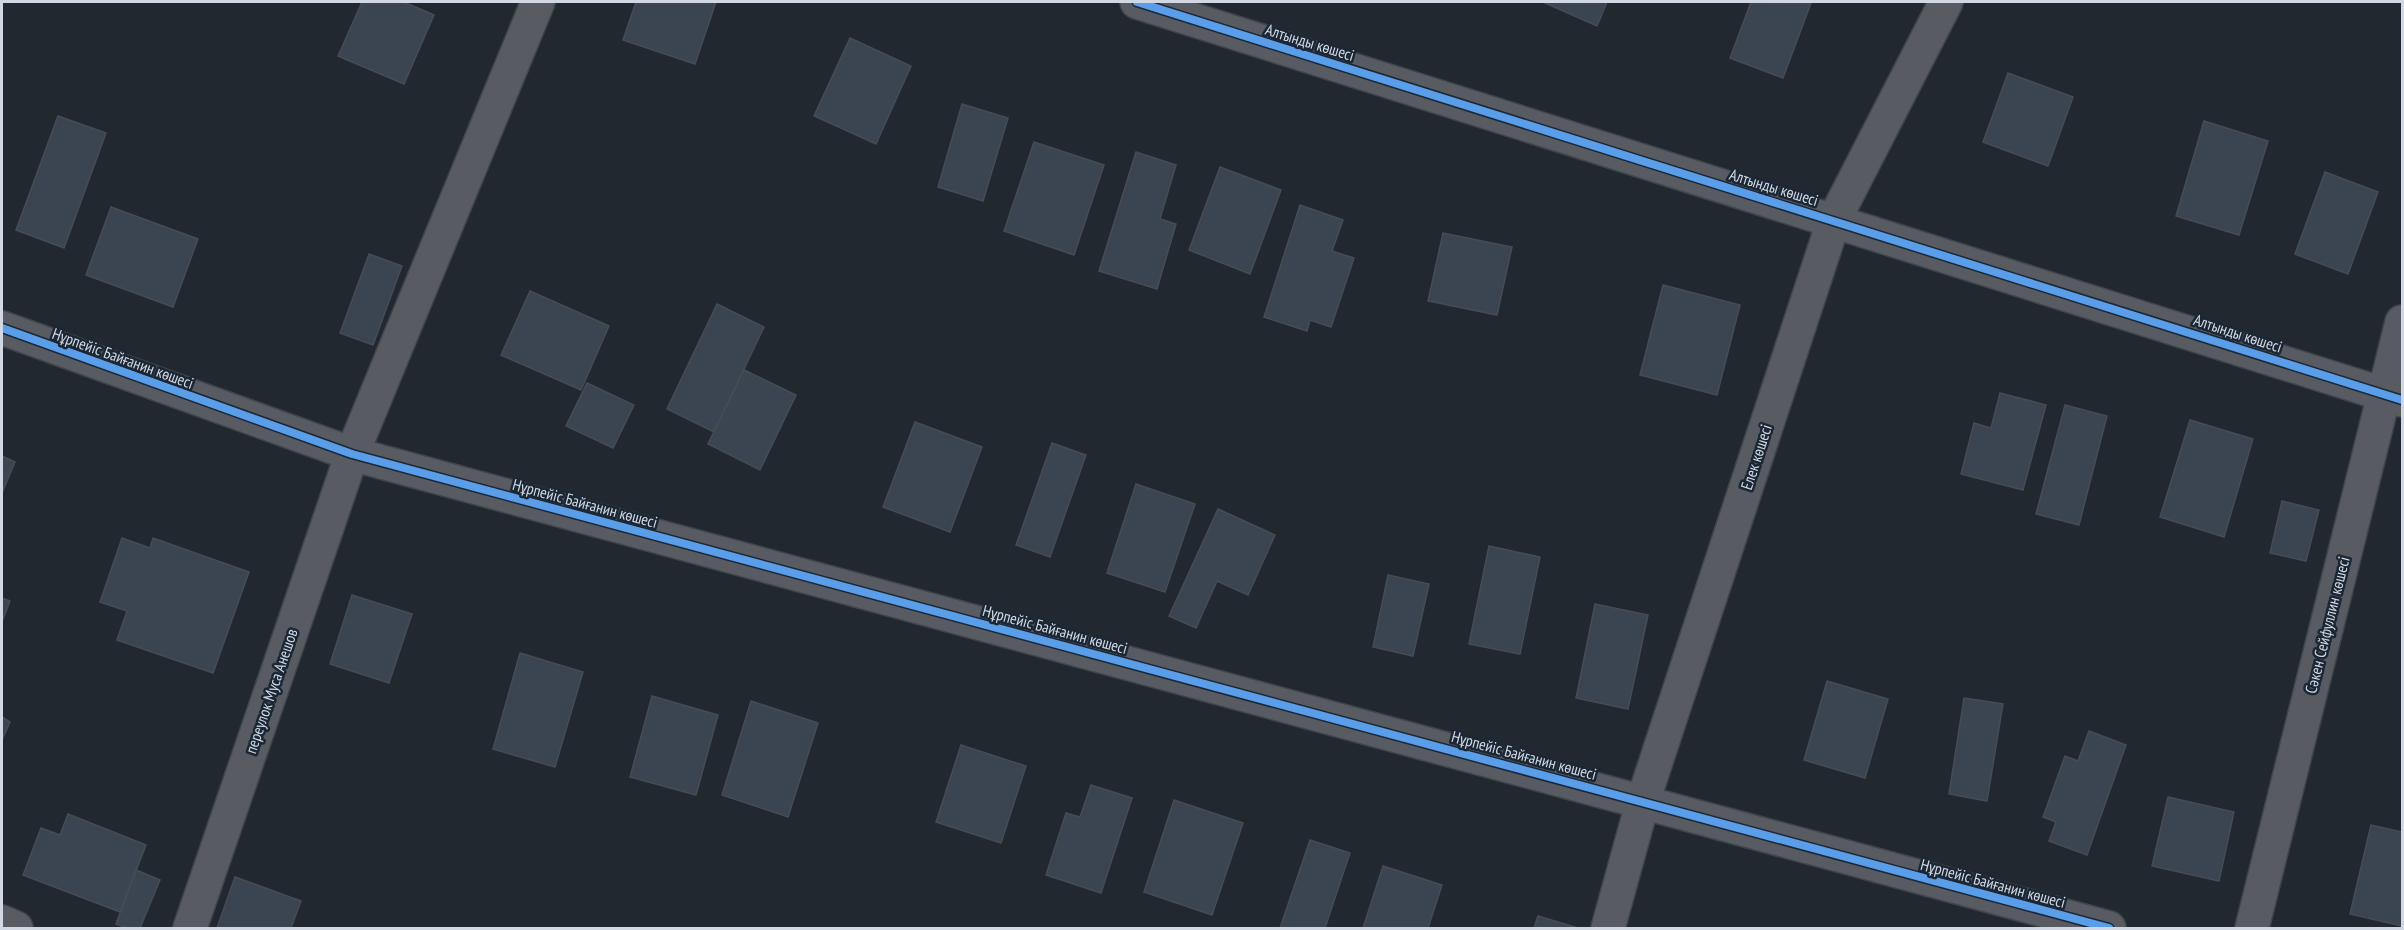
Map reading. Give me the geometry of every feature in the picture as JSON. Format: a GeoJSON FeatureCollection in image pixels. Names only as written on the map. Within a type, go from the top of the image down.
{"type":"FeatureCollection","features":[{"type":"Feature","properties":{"kind":"street","name":"переулок Муса Анешов"},"geometry":{"type":"LineString","coordinates":[[190,928],[352,454],[538,2]]}},
{"type":"Feature","properties":{"kind":"street","name":"Алтынды көшесі"},"geometry":{"type":"LineString","coordinates":[[1137,2],[2394,397]]}},
{"type":"Feature","properties":{"kind":"street","name":"Елек көшесі"},"geometry":{"type":"LineString","coordinates":[[1608,928],[1643,801],[1834,220],[1946,2]]}},
{"type":"Feature","properties":{"kind":"street","name":"Сәкен Сейфуллин көшесі"},"geometry":{"type":"LineString","coordinates":[[2252,928],[2394,397],[2403,322]]}},
{"type":"Feature","properties":{"kind":"street","name":"Нұрпейіс Байғанин көшесі"},"geometry":{"type":"LineString","coordinates":[[2,328],[352,454],[2109,928]]}},
{"type":"Feature","properties":{"kind":"street"},"geometry":{"type":"LineString","coordinates":[[2,922],[16,928]]}},
{"type":"Feature","properties":{"kind":"building"},"geometry":{"type":"Polygon","coordinates":[[[362,2],[404,2],[434,15],[404,84],[338,56],[362,2]]]}},
{"type":"Feature","properties":{"kind":"building"},"geometry":{"type":"Polygon","coordinates":[[[636,2],[716,2],[695,64],[623,40],[636,2]]]}},
{"type":"Feature","properties":{"kind":"building"},"geometry":{"type":"Polygon","coordinates":[[[1543,2],[1607,2],[1597,26],[1543,2]]]}},
{"type":"Feature","properties":{"kind":"building"},"geometry":{"type":"Polygon","coordinates":[[[1751,2],[1811,3],[1783,78],[1730,58],[1751,2]]]}},
{"type":"Feature","properties":{"kind":"building"},"geometry":{"type":"Polygon","coordinates":[[[850,38],[911,66],[876,144],[814,116],[850,38]]]}},
{"type":"Feature","properties":{"kind":"building"},"geometry":{"type":"Polygon","coordinates":[[[2008,73],[2073,97],[2048,166],[1983,142],[2008,73]]]}},
{"type":"Feature","properties":{"kind":"building"},"geometry":{"type":"Polygon","coordinates":[[[962,104],[1008,118],[983,201],[938,187],[962,104]]]}},
{"type":"Feature","properties":{"kind":"building"},"geometry":{"type":"Polygon","coordinates":[[[58,116],[106,133],[64,248],[16,230],[58,116]]]}},
{"type":"Feature","properties":{"kind":"building"},"geometry":{"type":"Polygon","coordinates":[[[2204,121],[2268,141],[2239,235],[2176,216],[2204,121]]]}},
{"type":"Feature","properties":{"kind":"building"},"geometry":{"type":"Polygon","coordinates":[[[1034,142],[1104,165],[1074,255],[1004,231],[1034,142]]]}},
{"type":"Feature","properties":{"kind":"building"},"geometry":{"type":"Polygon","coordinates":[[[1136,152],[1176,165],[1160,219],[1176,224],[1157,289],[1099,271],[1136,152]]]}},
{"type":"Feature","properties":{"kind":"building"},"geometry":{"type":"Polygon","coordinates":[[[1220,167],[1281,190],[1250,274],[1189,250],[1220,167]]]}},
{"type":"Feature","properties":{"kind":"building"},"geometry":{"type":"Polygon","coordinates":[[[2325,172],[2378,192],[2348,274],[2295,254],[2325,172]]]}},
{"type":"Feature","properties":{"kind":"building"},"geometry":{"type":"Polygon","coordinates":[[[1300,205],[1343,220],[1332,251],[1354,258],[1331,327],[1310,320],[1307,331],[1264,317],[1300,205]]]}},
{"type":"Feature","properties":{"kind":"building"},"geometry":{"type":"Polygon","coordinates":[[[111,207],[198,239],[173,307],[86,275],[111,207]]]}},
{"type":"Feature","properties":{"kind":"building"},"geometry":{"type":"Polygon","coordinates":[[[1443,233],[1512,247],[1497,315],[1428,301],[1443,233]]]}},
{"type":"Feature","properties":{"kind":"building"},"geometry":{"type":"Polygon","coordinates":[[[369,254],[402,266],[373,345],[340,333],[369,254]]]}},
{"type":"Feature","properties":{"kind":"building"},"geometry":{"type":"Polygon","coordinates":[[[1663,285],[1740,305],[1717,395],[1640,375],[1663,285]]]}},
{"type":"Feature","properties":{"kind":"building"},"geometry":{"type":"Polygon","coordinates":[[[530,291],[609,326],[581,390],[501,355],[530,291]]]}},
{"type":"Feature","properties":{"kind":"building"},"geometry":{"type":"Polygon","coordinates":[[[717,304],[764,327],[714,432],[667,409],[717,304]]]}},
{"type":"Feature","properties":{"kind":"building"},"geometry":{"type":"Polygon","coordinates":[[[744,370],[796,395],[760,470],[708,444],[744,370]]]}},
{"type":"Feature","properties":{"kind":"building"},"geometry":{"type":"Polygon","coordinates":[[[587,383],[634,405],[613,448],[566,426],[587,383]]]}},
{"type":"Feature","properties":{"kind":"building"},"geometry":{"type":"Polygon","coordinates":[[[2000,393],[2046,405],[2023,490],[1961,474],[1974,423],[1991,428],[2000,393]]]}},
{"type":"Feature","properties":{"kind":"building"},"geometry":{"type":"Polygon","coordinates":[[[2065,405],[2107,416],[2079,525],[2036,514],[2065,405]]]}},
{"type":"Feature","properties":{"kind":"building"},"geometry":{"type":"Polygon","coordinates":[[[2190,420],[2253,439],[2224,537],[2160,517],[2190,420]]]}},
{"type":"Feature","properties":{"kind":"building"},"geometry":{"type":"Polygon","coordinates":[[[915,422],[982,447],[950,532],[883,507],[915,422]]]}},
{"type":"Feature","properties":{"kind":"building"},"geometry":{"type":"Polygon","coordinates":[[[1052,443],[1086,455],[1050,557],[1016,545],[1052,443]]]}},
{"type":"Feature","properties":{"kind":"building"},"geometry":{"type":"Polygon","coordinates":[[[2,456],[15,462],[2,493],[2,456]]]}},
{"type":"Feature","properties":{"kind":"building"},"geometry":{"type":"Polygon","coordinates":[[[1136,484],[1195,504],[1165,592],[1107,573],[1136,484]]]}},
{"type":"Feature","properties":{"kind":"building"},"geometry":{"type":"Polygon","coordinates":[[[2282,501],[2319,510],[2306,561],[2270,553],[2282,501]]]}},
{"type":"Feature","properties":{"kind":"building"},"geometry":{"type":"Polygon","coordinates":[[[1218,509],[1275,535],[1248,595],[1217,581],[1196,628],[1169,616],[1218,509]]]}},
{"type":"Feature","properties":{"kind":"building"},"geometry":{"type":"Polygon","coordinates":[[[122,538],[150,548],[153,538],[249,572],[213,673],[117,640],[127,611],[100,602],[122,538]]]}},
{"type":"Feature","properties":{"kind":"building"},"geometry":{"type":"Polygon","coordinates":[[[1489,546],[1540,557],[1520,654],[1469,644],[1489,546]]]}},
{"type":"Feature","properties":{"kind":"building"},"geometry":{"type":"Polygon","coordinates":[[[1388,575],[1429,584],[1413,656],[1373,647],[1388,575]]]}},
{"type":"Feature","properties":{"kind":"building"},"geometry":{"type":"Polygon","coordinates":[[[352,595],[412,614],[389,683],[330,664],[352,595]]]}},
{"type":"Feature","properties":{"kind":"building"},"geometry":{"type":"Polygon","coordinates":[[[2,598],[10,601],[2,622],[2,598]]]}},
{"type":"Feature","properties":{"kind":"building"},"geometry":{"type":"Polygon","coordinates":[[[1595,604],[1648,615],[1628,709],[1576,698],[1595,604]]]}},
{"type":"Feature","properties":{"kind":"building"},"geometry":{"type":"Polygon","coordinates":[[[520,653],[583,672],[555,767],[493,749],[520,653]]]}},
{"type":"Feature","properties":{"kind":"building"},"geometry":{"type":"Polygon","coordinates":[[[1827,681],[1888,699],[1865,778],[1804,760],[1827,681]]]}},
{"type":"Feature","properties":{"kind":"building"},"geometry":{"type":"Polygon","coordinates":[[[652,696],[718,715],[696,795],[630,777],[652,696]]]}},
{"type":"Feature","properties":{"kind":"building"},"geometry":{"type":"Polygon","coordinates":[[[1964,698],[2003,704],[1987,801],[1949,794],[1964,698]]]}},
{"type":"Feature","properties":{"kind":"building"},"geometry":{"type":"Polygon","coordinates":[[[751,701],[818,723],[788,817],[722,795],[751,701]]]}},
{"type":"Feature","properties":{"kind":"building"},"geometry":{"type":"Polygon","coordinates":[[[2,717],[10,722],[2,740],[2,717]]]}},
{"type":"Feature","properties":{"kind":"building"},"geometry":{"type":"Polygon","coordinates":[[[2089,731],[2126,745],[2087,855],[2049,841],[2056,822],[2043,817],[2065,756],[2078,761],[2089,731]]]}},
{"type":"Feature","properties":{"kind":"building"},"geometry":{"type":"Polygon","coordinates":[[[961,745],[1026,766],[1001,843],[936,822],[961,745]]]}},
{"type":"Feature","properties":{"kind":"building"},"geometry":{"type":"Polygon","coordinates":[[[1091,785],[1132,798],[1101,893],[1046,875],[1066,813],[1080,817],[1091,785]]]}},
{"type":"Feature","properties":{"kind":"building"},"geometry":{"type":"Polygon","coordinates":[[[2168,797],[2234,812],[2219,881],[2152,866],[2168,797]]]}},
{"type":"Feature","properties":{"kind":"building"},"geometry":{"type":"Polygon","coordinates":[[[1174,800],[1243,823],[1212,915],[1144,892],[1174,800]]]}},
{"type":"Feature","properties":{"kind":"building"},"geometry":{"type":"Polygon","coordinates":[[[68,814],[146,845],[120,912],[23,875],[41,828],[60,835],[68,814]]]}},
{"type":"Feature","properties":{"kind":"building"},"geometry":{"type":"Polygon","coordinates":[[[2371,825],[2402,832],[2402,926],[2350,914],[2371,825]]]}},
{"type":"Feature","properties":{"kind":"building"},"geometry":{"type":"Polygon","coordinates":[[[1310,840],[1350,853],[1325,928],[1280,928],[1310,840]]]}},
{"type":"Feature","properties":{"kind":"building"},"geometry":{"type":"Polygon","coordinates":[[[1383,866],[1442,885],[1428,928],[1363,928],[1383,866]]]}},
{"type":"Feature","properties":{"kind":"building"},"geometry":{"type":"Polygon","coordinates":[[[136,870],[160,880],[140,928],[127,928],[116,924],[136,870]]]}},
{"type":"Feature","properties":{"kind":"building"},"geometry":{"type":"Polygon","coordinates":[[[235,877],[301,901],[291,928],[217,928],[235,877]]]}},
{"type":"Feature","properties":{"kind":"building"},"geometry":{"type":"Polygon","coordinates":[[[1538,916],[1578,928],[1534,928],[1538,916]]]}},
{"type":"Feature","properties":{"kind":"cycle path"},"geometry":{"type":"LineString","coordinates":[[1137,2],[2402,400]]}},
{"type":"Feature","properties":{"kind":"cycle path"},"geometry":{"type":"LineString","coordinates":[[2,328],[352,454],[2109,928]]}}]}
